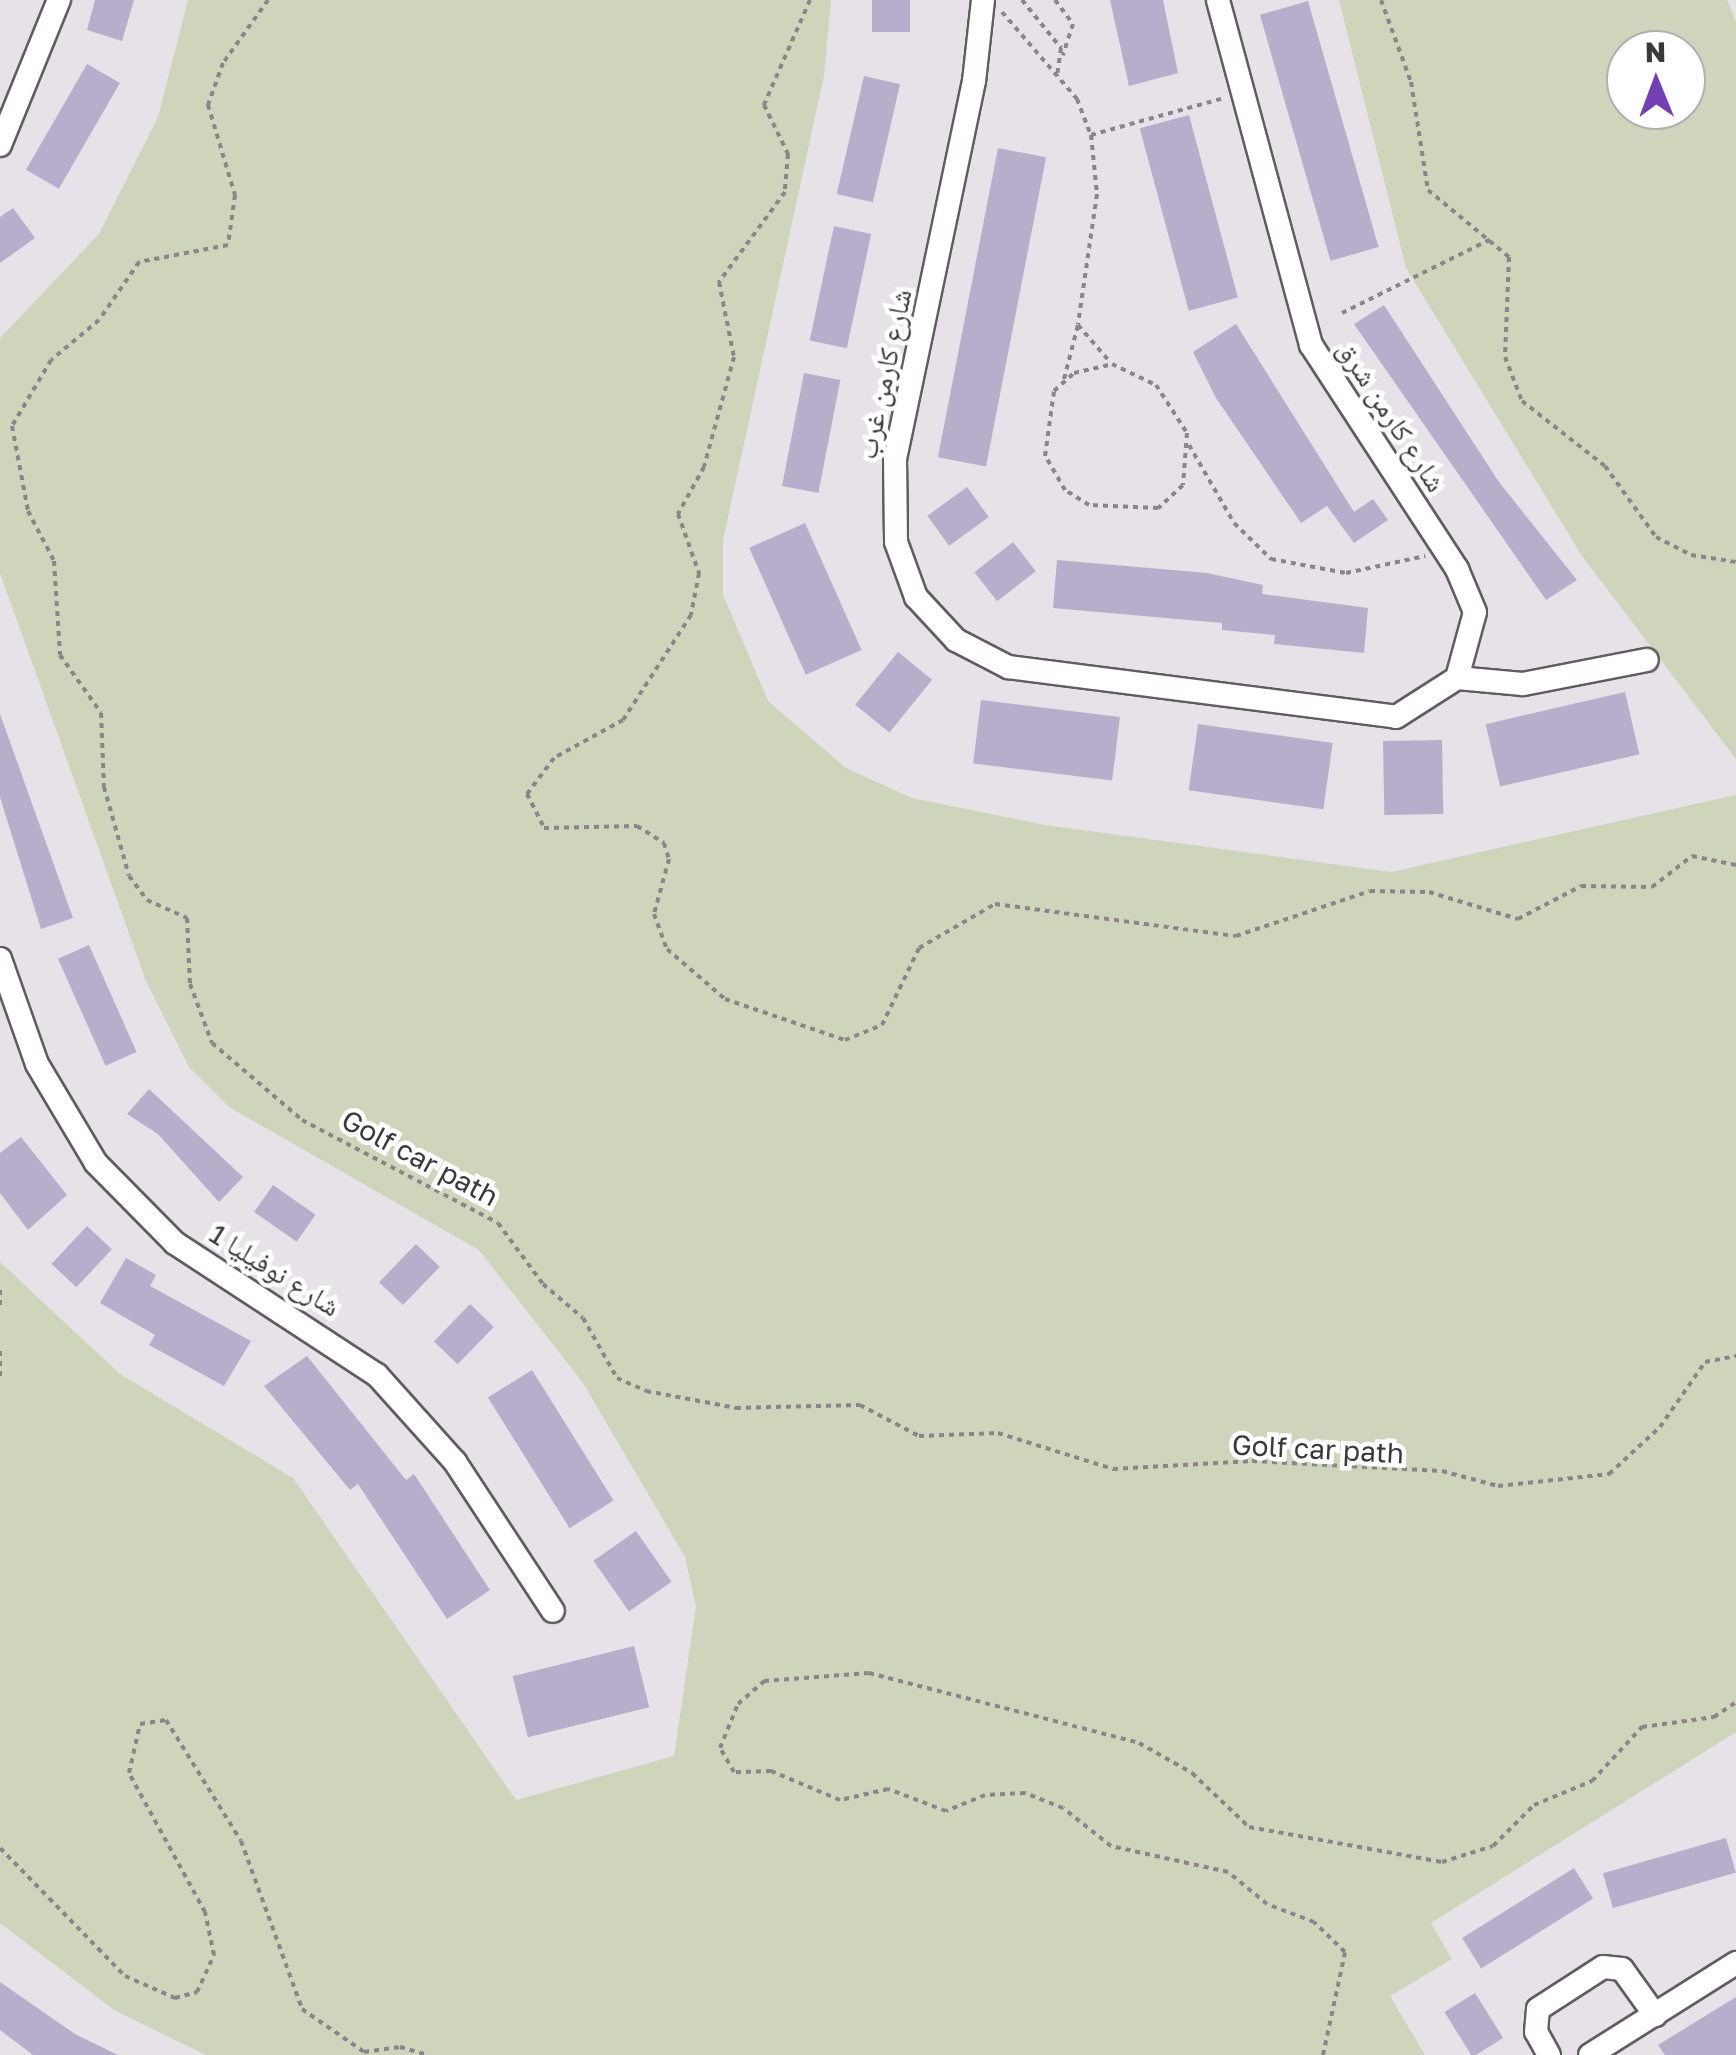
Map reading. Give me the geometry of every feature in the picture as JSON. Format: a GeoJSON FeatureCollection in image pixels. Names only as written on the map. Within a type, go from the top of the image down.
{"type":"FeatureCollection","features":[{"type":"Feature","properties":{"kind":"street"},"geometry":{"type":"LineString","coordinates":[[0,145],[59,0]]}},
{"type":"Feature","properties":{"kind":"street","name":"شارع كارمن غرب"},"geometry":{"type":"LineString","coordinates":[[983,0],[892,486],[896,542],[916,597],[956,640],[1032,672],[1372,718],[1419,709],[1457,678]]}},
{"type":"Feature","properties":{"kind":"street","name":"شارع كارمن شرق"},"geometry":{"type":"LineString","coordinates":[[1218,0],[1311,345],[1444,550],[1475,612],[1457,678]]}},
{"type":"Feature","properties":{"kind":"street"},"geometry":{"type":"LineString","coordinates":[[1457,678],[1524,684],[1616,655],[1647,660]]}},
{"type":"Feature","properties":{"kind":"street","name":"شارع نوفيليا 1"},"geometry":{"type":"LineString","coordinates":[[0,959],[37,1064],[96,1163],[175,1243],[331,1339],[391,1389],[455,1462],[553,1612]]}},
{"type":"Feature","properties":{"kind":"street"},"geometry":{"type":"LineString","coordinates":[[1590,2055],[1736,1963]]}},
{"type":"Feature","properties":{"kind":"street"},"geometry":{"type":"LineString","coordinates":[[1549,2055],[1536,2032],[1538,2009],[1603,1967],[1622,1969],[1655,2015]]}},
{"type":"Feature","properties":{"kind":"path","name":"Golf car path"},"geometry":{"type":"LineString","coordinates":[[268,0],[224,63],[208,104],[234,195],[228,245],[139,262],[98,320],[51,360],[12,426],[28,511],[54,560],[60,655],[101,714],[104,787],[128,876],[147,900],[188,918],[190,984],[212,1044],[302,1120],[498,1223],[543,1284],[582,1318],[617,1378],[646,1390],[736,1408],[860,1405],[918,1436],[998,1433],[1114,1469],[1252,1461],[1442,1471],[1498,1486],[1609,1474],[1660,1427],[1705,1362],[1736,1356]]}},
{"type":"Feature","properties":{"kind":"path"},"geometry":{"type":"LineString","coordinates":[[810,0],[764,105],[788,154],[785,192],[718,282],[734,358],[704,467],[678,514],[699,572],[691,615],[623,720],[554,758],[526,794],[544,828],[638,826],[664,843],[669,859],[654,914],[667,949],[725,1000],[844,1040],[882,1025],[919,948],[995,904],[1236,936],[1370,891],[1429,892],[1518,920],[1582,886],[1652,887],[1692,856],[1736,865]]}},
{"type":"Feature","properties":{"kind":"path"},"geometry":{"type":"LineString","coordinates":[[998,0],[1058,75],[1091,135],[1097,194],[1078,325],[1064,379],[1047,407],[1046,456],[1065,490],[1088,505],[1133,512],[1168,502],[1183,486],[1189,444]]}},
{"type":"Feature","properties":{"kind":"path"},"geometry":{"type":"LineString","coordinates":[[1022,0],[1063,56]]}},
{"type":"Feature","properties":{"kind":"path"},"geometry":{"type":"LineString","coordinates":[[1055,0],[1074,24],[1058,75]]}},
{"type":"Feature","properties":{"kind":"path"},"geometry":{"type":"LineString","coordinates":[[1381,0],[1412,82],[1428,190],[1492,238],[1508,258],[1505,357],[1522,402],[1605,466],[1656,537],[1690,555],[1736,562]]}},
{"type":"Feature","properties":{"kind":"path"},"geometry":{"type":"LineString","coordinates":[[1091,135],[1242,94]]}},
{"type":"Feature","properties":{"kind":"path"},"geometry":{"type":"LineString","coordinates":[[1342,313],[1492,238]]}},
{"type":"Feature","properties":{"kind":"path"},"geometry":{"type":"LineString","coordinates":[[1078,325],[1112,364],[1167,396],[1189,444],[1234,522],[1288,566],[1375,571],[1444,550]]}},
{"type":"Feature","properties":{"kind":"path"},"geometry":{"type":"LineString","coordinates":[[1064,379],[1112,364]]}},
{"type":"Feature","properties":{"kind":"path"},"geometry":{"type":"LineString","coordinates":[[0,1290],[0,1310]]}},
{"type":"Feature","properties":{"kind":"path"},"geometry":{"type":"LineString","coordinates":[[0,1350],[0,1377]]}},
{"type":"Feature","properties":{"kind":"path"},"geometry":{"type":"LineString","coordinates":[[1323,2055],[1344,1952],[1314,1922],[1267,1904],[1228,1872],[1111,1846],[1063,1808],[1025,1793],[985,1794],[946,1811],[888,1789],[840,1800],[771,1771],[734,1772],[720,1748],[738,1704],[764,1681],[870,1673],[1139,1743],[1180,1764],[1249,1827],[1442,1862],[1493,1846],[1534,1805],[1592,1781],[1642,1727],[1714,1716],[1736,1702]]}},
{"type":"Feature","properties":{"kind":"path"},"geometry":{"type":"LineString","coordinates":[[0,1848],[125,1976],[175,1998],[197,1992],[214,1955],[206,1912],[129,1773],[140,1724],[166,1720],[241,1842],[302,2009],[364,2052],[400,2046],[428,2055]]}},
{"type":"Feature","properties":{"kind":"green space"},"geometry":{"type":"Polygon","coordinates":[[[188,0],[831,0],[824,76],[723,540],[723,595],[768,701],[846,768],[912,798],[1045,825],[1391,872],[1736,795],[1736,1732],[1431,1923],[1452,1959],[1390,1996],[1425,2055],[206,2055],[114,2010],[0,1923],[0,1262],[120,1374],[293,1478],[516,1800],[674,1756],[696,1606],[685,1557],[583,1383],[479,1250],[229,1107],[189,1067],[146,981],[0,573],[0,338],[99,234],[158,117],[188,0]]]}},
{"type":"Feature","properties":{"kind":"green space"},"geometry":{"type":"Polygon","coordinates":[[[1339,0],[1727,0],[1736,22],[1736,759],[1582,556],[1406,268],[1339,0]]]}},
{"type":"Feature","properties":{"kind":"building"},"geometry":{"type":"Polygon","coordinates":[[[95,0],[134,0],[122,41],[87,30],[95,0]]]}},
{"type":"Feature","properties":{"kind":"building"},"geometry":{"type":"Polygon","coordinates":[[[872,0],[910,0],[910,32],[872,32],[872,0]]]}},
{"type":"Feature","properties":{"kind":"building"},"geometry":{"type":"Polygon","coordinates":[[[1110,0],[1163,0],[1178,73],[1129,86],[1110,0]]]}},
{"type":"Feature","properties":{"kind":"building"},"geometry":{"type":"Polygon","coordinates":[[[1308,1],[1379,247],[1331,261],[1260,15],[1308,1]]]}},
{"type":"Feature","properties":{"kind":"building"},"geometry":{"type":"Polygon","coordinates":[[[87,64],[120,83],[59,189],[26,170],[87,64]]]}},
{"type":"Feature","properties":{"kind":"building"},"geometry":{"type":"Polygon","coordinates":[[[864,76],[900,84],[873,202],[837,194],[864,76]]]}},
{"type":"Feature","properties":{"kind":"building"},"geometry":{"type":"Polygon","coordinates":[[[1189,115],[1238,298],[1189,311],[1140,128],[1189,115]]]}},
{"type":"Feature","properties":{"kind":"building"},"geometry":{"type":"Polygon","coordinates":[[[998,148],[1046,157],[986,467],[938,457],[998,148]]]}},
{"type":"Feature","properties":{"kind":"building"},"geometry":{"type":"Polygon","coordinates":[[[13,208],[35,238],[0,263],[0,217],[13,208]]]}},
{"type":"Feature","properties":{"kind":"building"},"geometry":{"type":"Polygon","coordinates":[[[834,226],[871,234],[847,348],[810,340],[834,226]]]}},
{"type":"Feature","properties":{"kind":"building"},"geometry":{"type":"Polygon","coordinates":[[[1384,305],[1499,482],[1577,580],[1546,600],[1354,324],[1384,305]]]}},
{"type":"Feature","properties":{"kind":"building"},"geometry":{"type":"Polygon","coordinates":[[[1236,324],[1354,512],[1373,499],[1388,520],[1354,543],[1327,506],[1301,523],[1216,398],[1193,352],[1236,324]]]}},
{"type":"Feature","properties":{"kind":"building"},"geometry":{"type":"Polygon","coordinates":[[[804,373],[840,380],[818,493],[782,486],[804,373]]]}},
{"type":"Feature","properties":{"kind":"building"},"geometry":{"type":"Polygon","coordinates":[[[967,487],[989,517],[949,546],[927,516],[967,487]]]}},
{"type":"Feature","properties":{"kind":"building"},"geometry":{"type":"Polygon","coordinates":[[[805,523],[862,650],[806,675],[749,548],[805,523]]]}},
{"type":"Feature","properties":{"kind":"building"},"geometry":{"type":"Polygon","coordinates":[[[1013,542],[1036,571],[997,601],[974,572],[1013,542]]]}},
{"type":"Feature","properties":{"kind":"building"},"geometry":{"type":"Polygon","coordinates":[[[1057,560],[1207,573],[1263,585],[1262,594],[1368,608],[1364,653],[1274,644],[1275,635],[1222,630],[1222,623],[1053,608],[1057,560]]]}},
{"type":"Feature","properties":{"kind":"building"},"geometry":{"type":"Polygon","coordinates":[[[898,652],[932,680],[889,733],[855,705],[898,652]]]}},
{"type":"Feature","properties":{"kind":"building"},"geometry":{"type":"Polygon","coordinates":[[[1625,692],[1639,754],[1500,787],[1486,724],[1625,692]]]}},
{"type":"Feature","properties":{"kind":"building"},"geometry":{"type":"Polygon","coordinates":[[[981,700],[1120,717],[1112,781],[973,764],[981,700]]]}},
{"type":"Feature","properties":{"kind":"building"},"geometry":{"type":"Polygon","coordinates":[[[0,714],[73,918],[41,929],[0,797],[0,714]]]}},
{"type":"Feature","properties":{"kind":"building"},"geometry":{"type":"Polygon","coordinates":[[[1198,724],[1333,743],[1323,809],[1189,790],[1198,724]]]}},
{"type":"Feature","properties":{"kind":"building"},"geometry":{"type":"Polygon","coordinates":[[[1442,740],[1443,814],[1384,815],[1383,741],[1442,740]]]}},
{"type":"Feature","properties":{"kind":"building"},"geometry":{"type":"Polygon","coordinates":[[[89,945],[137,1052],[106,1066],[58,959],[89,945]]]}},
{"type":"Feature","properties":{"kind":"building"},"geometry":{"type":"Polygon","coordinates":[[[149,1089],[243,1177],[219,1202],[158,1134],[127,1114],[149,1089]]]}},
{"type":"Feature","properties":{"kind":"building"},"geometry":{"type":"Polygon","coordinates":[[[21,1137],[67,1195],[28,1230],[0,1193],[0,1153],[21,1137]]]}},
{"type":"Feature","properties":{"kind":"building"},"geometry":{"type":"Polygon","coordinates":[[[273,1185],[316,1215],[297,1242],[254,1212],[273,1185]]]}},
{"type":"Feature","properties":{"kind":"building"},"geometry":{"type":"Polygon","coordinates":[[[87,1226],[112,1249],[76,1287],[52,1264],[87,1226]]]}},
{"type":"Feature","properties":{"kind":"building"},"geometry":{"type":"Polygon","coordinates":[[[416,1244],[440,1267],[403,1305],[379,1282],[416,1244]]]}},
{"type":"Feature","properties":{"kind":"building"},"geometry":{"type":"Polygon","coordinates":[[[126,1258],[156,1275],[150,1286],[251,1341],[224,1386],[149,1345],[155,1335],[100,1303],[126,1258]]]}},
{"type":"Feature","properties":{"kind":"building"},"geometry":{"type":"Polygon","coordinates":[[[470,1304],[494,1327],[458,1364],[434,1341],[470,1304]]]}},
{"type":"Feature","properties":{"kind":"building"},"geometry":{"type":"Polygon","coordinates":[[[307,1356],[406,1480],[414,1474],[490,1590],[447,1619],[358,1484],[350,1490],[264,1386],[307,1356]]]}},
{"type":"Feature","properties":{"kind":"building"},"geometry":{"type":"Polygon","coordinates":[[[532,1370],[614,1501],[570,1528],[488,1398],[532,1370]]]}},
{"type":"Feature","properties":{"kind":"building"},"geometry":{"type":"Polygon","coordinates":[[[636,1531],[672,1582],[629,1612],[593,1561],[636,1531]]]}},
{"type":"Feature","properties":{"kind":"building"},"geometry":{"type":"Polygon","coordinates":[[[634,1646],[649,1707],[528,1737],[513,1676],[634,1646]]]}},
{"type":"Feature","properties":{"kind":"building"},"geometry":{"type":"Polygon","coordinates":[[[1726,1838],[1736,1873],[1613,1908],[1603,1873],[1726,1838]]]}},
{"type":"Feature","properties":{"kind":"building"},"geometry":{"type":"Polygon","coordinates":[[[1574,1868],[1593,1899],[1481,1968],[1462,1938],[1574,1868]]]}},
{"type":"Feature","properties":{"kind":"building"},"geometry":{"type":"Polygon","coordinates":[[[0,1982],[75,2034],[118,2055],[33,2055],[0,2030],[0,1982]]]}},
{"type":"Feature","properties":{"kind":"building"},"geometry":{"type":"Polygon","coordinates":[[[1475,1993],[1503,2038],[1471,2055],[1444,2012],[1475,1993]]]}},
{"type":"Feature","properties":{"kind":"building"},"geometry":{"type":"Polygon","coordinates":[[[1736,1997],[1736,2055],[1665,2055],[1658,2045],[1736,1997]]]}}]}
